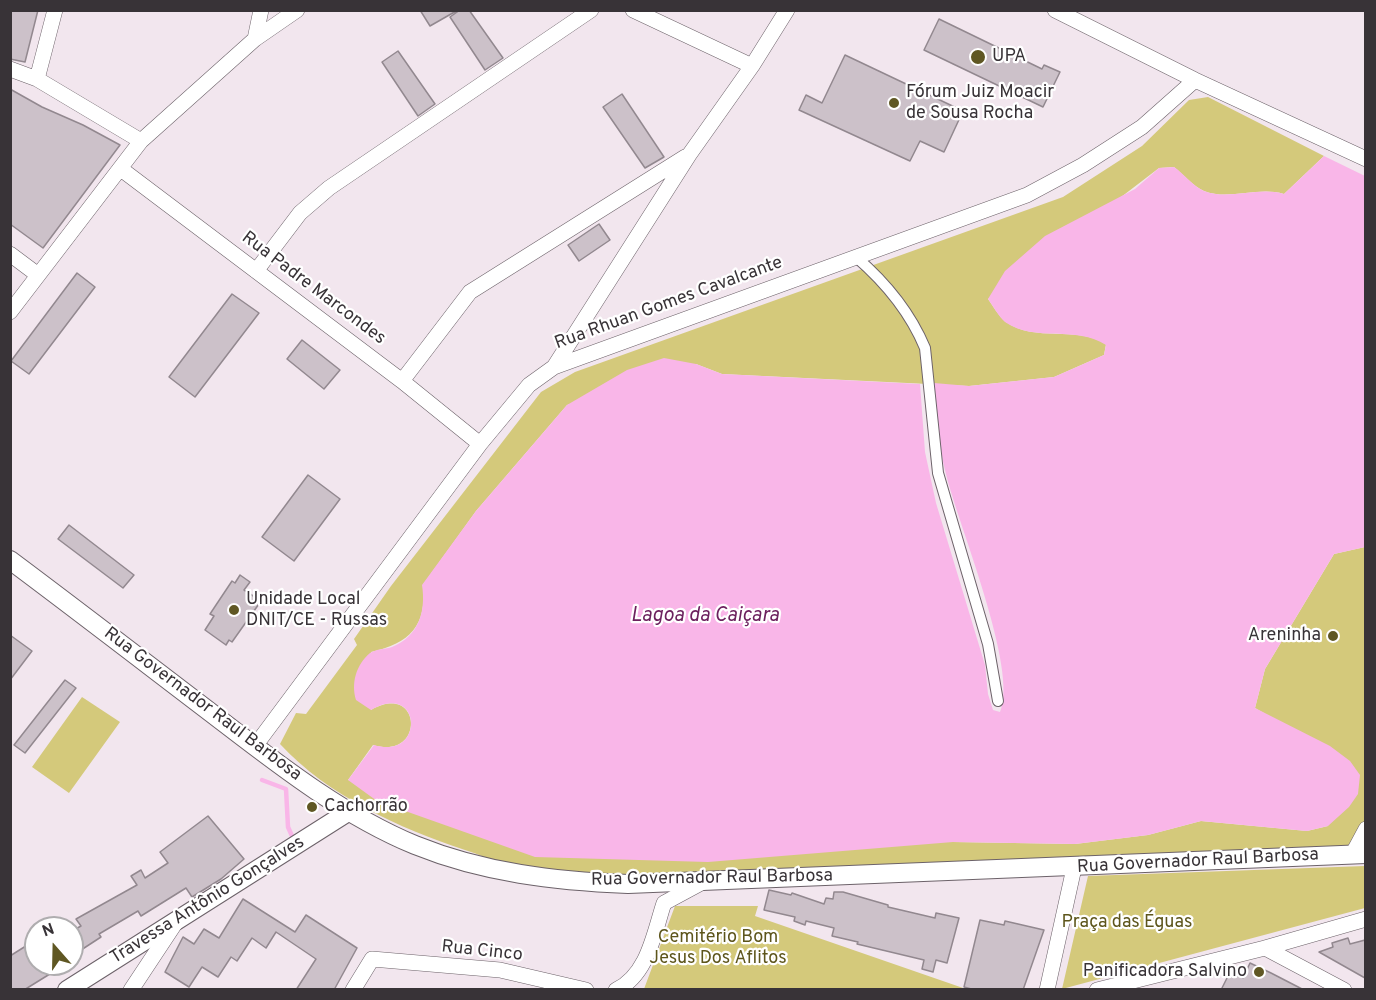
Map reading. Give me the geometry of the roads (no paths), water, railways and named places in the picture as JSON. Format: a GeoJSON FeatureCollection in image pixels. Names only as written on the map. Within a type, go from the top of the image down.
{"type":"FeatureCollection","features":[{"type":"Feature","properties":{"kind":"street"},"geometry":{"type":"LineString","coordinates":[[37,79],[55,10]]}},
{"type":"Feature","properties":{"kind":"street"},"geometry":{"type":"LineString","coordinates":[[255,39],[261,10]]}},
{"type":"Feature","properties":{"kind":"street"},"geometry":{"type":"LineString","coordinates":[[10,312],[141,141],[255,39],[297,10]]}},
{"type":"Feature","properties":{"kind":"street"},"geometry":{"type":"LineString","coordinates":[[256,271],[300,213],[329,188],[591,10]]}},
{"type":"Feature","properties":{"kind":"street"},"geometry":{"type":"LineString","coordinates":[[633,10],[752,66]]}},
{"type":"Feature","properties":{"kind":"street"},"geometry":{"type":"LineString","coordinates":[[554,367],[689,155],[752,66],[787,10]]}},
{"type":"Feature","properties":{"kind":"street"},"geometry":{"type":"LineString","coordinates":[[1055,10],[1195,80],[1365,159]]}},
{"type":"Feature","properties":{"kind":"street"},"geometry":{"type":"LineString","coordinates":[[10,69],[37,79],[141,141]]}},
{"type":"Feature","properties":{"kind":"street","name":"Rua Rhuan Gomes Cavalcante"},"geometry":{"type":"LineString","coordinates":[[255,746],[480,444],[529,385],[554,367],[1027,195],[1083,165],[1142,127],[1195,80]]}},
{"type":"Feature","properties":{"kind":"street"},"geometry":{"type":"LineString","coordinates":[[402,381],[470,292],[689,155]]}},
{"type":"Feature","properties":{"kind":"street","name":"Rua Padre Marcondes"},"geometry":{"type":"LineString","coordinates":[[121,168],[402,381],[480,444]]}},
{"type":"Feature","properties":{"kind":"street"},"geometry":{"type":"LineString","coordinates":[[10,254],[38,275]]}},
{"type":"Feature","properties":{"kind":"street"},"geometry":{"type":"LineString","coordinates":[[856,257],[873,272],[902,307],[917,330],[924,348],[938,473],[988,645],[998,700]]}},
{"type":"Feature","properties":{"kind":"street","name":"Rua Governador Raul Barbosa"},"geometry":{"type":"LineString","coordinates":[[10,561],[255,746],[348,812],[415,845],[466,862],[517,875],[628,884],[1359,855]]}},
{"type":"Feature","properties":{"kind":"street","name":"Travessa Antônio Gonçalves"},"geometry":{"type":"LineString","coordinates":[[67,990],[348,812]]}},
{"type":"Feature","properties":{"kind":"street"},"geometry":{"type":"LineString","coordinates":[[1359,855],[1365,829]]}},
{"type":"Feature","properties":{"kind":"street"},"geometry":{"type":"LineString","coordinates":[[1047,990],[1074,868]]}},
{"type":"Feature","properties":{"kind":"street"},"geometry":{"type":"LineString","coordinates":[[616,990],[628,984],[641,969],[664,903],[705,881]]}},
{"type":"Feature","properties":{"kind":"street"},"geometry":{"type":"LineString","coordinates":[[1097,990],[1265,948],[1365,919]]}},
{"type":"Feature","properties":{"kind":"street"},"geometry":{"type":"LineString","coordinates":[[131,990],[176,922]]}},
{"type":"Feature","properties":{"kind":"street"},"geometry":{"type":"LineString","coordinates":[[1265,948],[1344,990]]}},
{"type":"Feature","properties":{"kind":"street","name":"Rua Cinco"},"geometry":{"type":"LineString","coordinates":[[353,990],[372,959],[500,970],[586,990]]}},
{"type":"Feature","properties":{"kind":"water","name":"Lagoa da Caiçara"},"geometry":{"type":"Polygon","coordinates":[[[1324,156],[1365,176],[1365,547],[1334,554],[1265,669],[1255,708],[1330,746],[1350,761],[1360,775],[1358,794],[1349,807],[1328,826],[1307,831],[1201,821],[1148,835],[1075,844],[953,842],[708,862],[535,857],[377,801],[348,780],[374,745],[391,747],[403,742],[409,733],[411,722],[408,712],[400,705],[388,704],[371,710],[356,700],[354,687],[361,663],[370,653],[392,647],[409,636],[419,622],[423,604],[422,585],[476,511],[567,405],[627,370],[664,358],[696,364],[722,374],[920,384],[925,452],[936,503],[985,665],[988,694],[993,710],[1000,712],[1004,692],[1001,664],[985,596],[943,463],[934,383],[969,386],[1054,377],[1104,355],[1106,345],[1094,339],[1069,334],[1030,332],[1017,328],[1003,320],[988,299],[1005,271],[1045,236],[1135,189],[1159,168],[1174,167],[1200,189],[1214,194],[1274,192],[1284,194],[1324,156]]]}},
{"type":"Feature","properties":{"kind":"waterway"},"geometry":{"type":"LineString","coordinates":[[262,780],[286,789],[288,827],[292,836]]}},
{"type":"Feature","properties":{"kind":"place","name":"UPA"},"geometry":{"type":"Point","coordinates":[978,57]}},
{"type":"Feature","properties":{"kind":"place","name":"Fórum Juiz Moacir de Sousa Rocha"},"geometry":{"type":"Point","coordinates":[894,103]}},
{"type":"Feature","properties":{"kind":"place","name":"Unidade Local DNIT/CE - Russas"},"geometry":{"type":"Point","coordinates":[234,610]}},
{"type":"Feature","properties":{"kind":"place","name":"Areninha"},"geometry":{"type":"Point","coordinates":[1333,636]}},
{"type":"Feature","properties":{"kind":"place","name":"Cachorrão"},"geometry":{"type":"Point","coordinates":[312,807]}},
{"type":"Feature","properties":{"kind":"place","name":"Panificadora Salvino"},"geometry":{"type":"Point","coordinates":[1259,972]}},
{"type":"Feature","properties":{"kind":"park label","name":"Praça das Éguas"},"geometry":{"type":"Point","coordinates":[1127,923]}},
{"type":"Feature","properties":{"kind":"park label","name":"Cemitério Bom Jesus Dos Aflitos"},"geometry":{"type":"Point","coordinates":[718,948]}}]}
